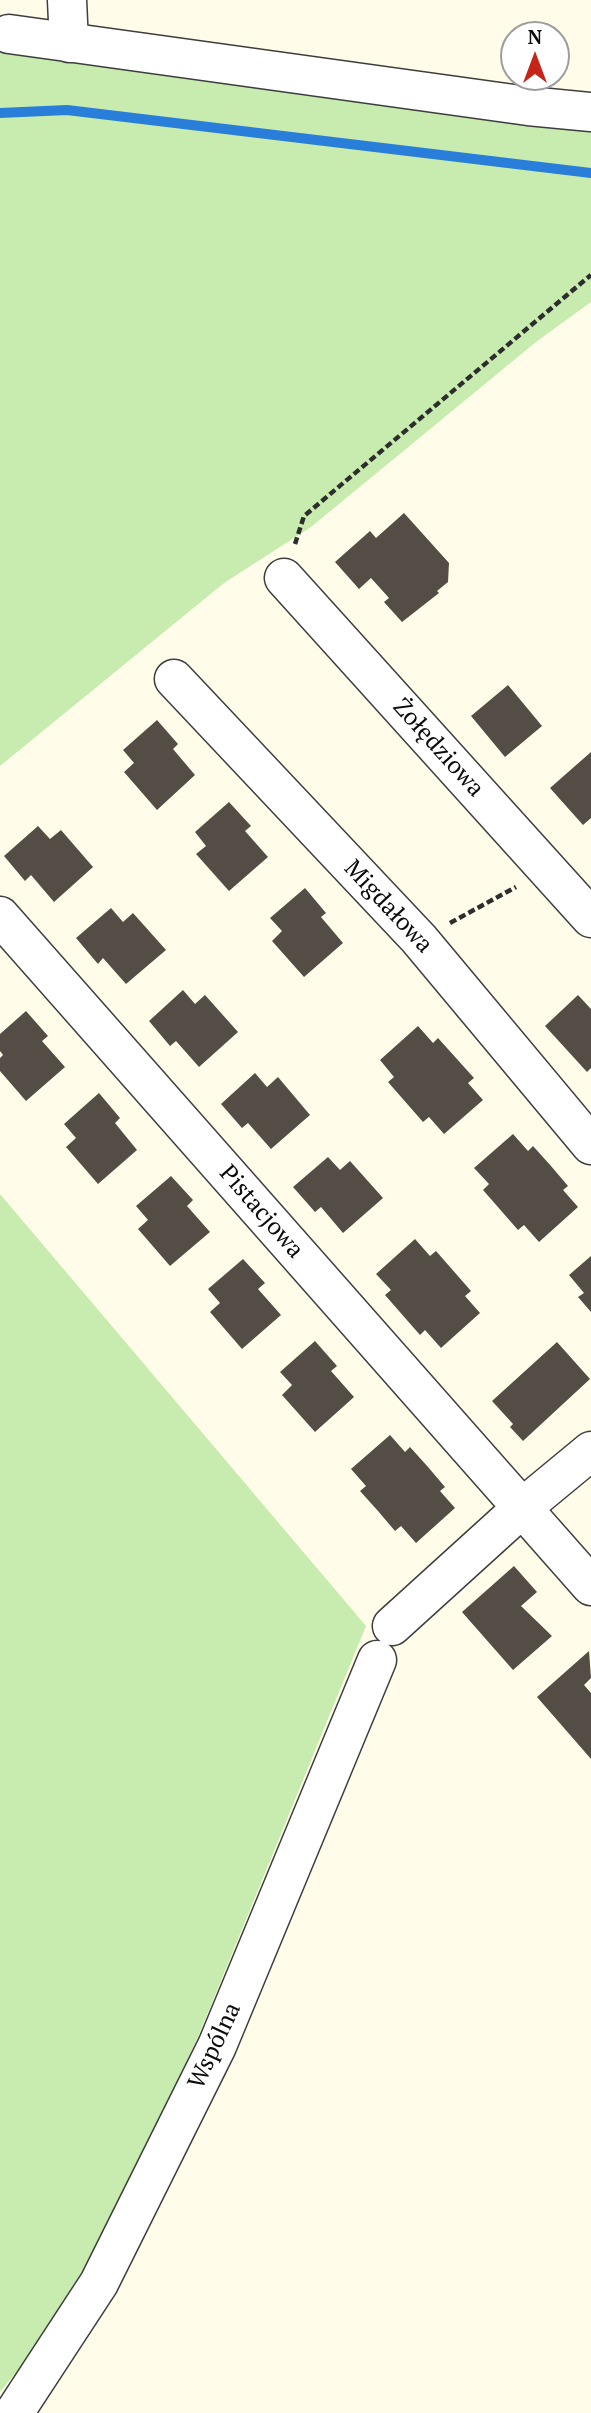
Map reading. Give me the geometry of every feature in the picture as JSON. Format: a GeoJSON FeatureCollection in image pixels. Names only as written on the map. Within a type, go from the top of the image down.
{"type":"FeatureCollection","features":[{"type":"Feature","properties":{"kind":"street"},"geometry":{"type":"LineString","coordinates":[[67,0],[69,43]]}},
{"type":"Feature","properties":{"kind":"street"},"geometry":{"type":"LineString","coordinates":[[9,34],[528,106],[591,112]]}},
{"type":"Feature","properties":{"kind":"street","name":"Żołędziowa"},"geometry":{"type":"LineString","coordinates":[[284,578],[591,918]]}},
{"type":"Feature","properties":{"kind":"street","name":"Migdałowa"},"geometry":{"type":"LineString","coordinates":[[174,679],[419,939],[591,1145]]}},
{"type":"Feature","properties":{"kind":"street","name":"Pistacjowa"},"geometry":{"type":"LineString","coordinates":[[0,916],[591,1586]]}},
{"type":"Feature","properties":{"kind":"street"},"geometry":{"type":"LineString","coordinates":[[392,1626],[522,1508],[591,1451]]}},
{"type":"Feature","properties":{"kind":"street","name":"Wspólna"},"geometry":{"type":"LineString","coordinates":[[14,2413],[99,2284],[217,2046],[377,1660]]}},
{"type":"Feature","properties":{"kind":"path"},"geometry":{"type":"LineString","coordinates":[[284,578],[304,516],[591,275]]}},
{"type":"Feature","properties":{"kind":"path"},"geometry":{"type":"LineString","coordinates":[[419,939],[548,870]]}},
{"type":"Feature","properties":{"kind":"green space"},"geometry":{"type":"Polygon","coordinates":[[[0,53],[591,131],[591,302],[536,342],[311,527],[224,583],[0,766],[0,53]]]}},
{"type":"Feature","properties":{"kind":"green space"},"geometry":{"type":"Polygon","coordinates":[[[0,1194],[366,1626],[198,2037],[98,2247],[32,2353],[0,2392],[0,1194]]]}},
{"type":"Feature","properties":{"kind":"building"},"geometry":{"type":"Polygon","coordinates":[[[404,513],[449,563],[448,582],[437,591],[439,593],[402,622],[384,602],[389,598],[371,578],[359,589],[335,562],[370,531],[376,538],[404,513]]]}},
{"type":"Feature","properties":{"kind":"building"},"geometry":{"type":"Polygon","coordinates":[[[508,685],[542,726],[505,757],[471,716],[508,685]]]}},
{"type":"Feature","properties":{"kind":"building"},"geometry":{"type":"Polygon","coordinates":[[[157,720],[178,744],[173,749],[195,775],[157,810],[124,772],[134,763],[123,750],[157,720]]]}},
{"type":"Feature","properties":{"kind":"building"},"geometry":{"type":"Polygon","coordinates":[[[591,752],[591,818],[583,825],[550,788],[591,752]]]}},
{"type":"Feature","properties":{"kind":"building"},"geometry":{"type":"Polygon","coordinates":[[[229,802],[251,826],[245,831],[268,857],[229,891],[196,854],[206,846],[195,832],[229,802]]]}},
{"type":"Feature","properties":{"kind":"building"},"geometry":{"type":"Polygon","coordinates":[[[38,826],[50,839],[61,830],[93,867],[54,902],[31,875],[25,881],[4,856],[38,826]]]}},
{"type":"Feature","properties":{"kind":"building"},"geometry":{"type":"Polygon","coordinates":[[[305,888],[326,913],[321,917],[343,943],[304,977],[272,941],[282,931],[270,918],[305,888]]]}},
{"type":"Feature","properties":{"kind":"building"},"geometry":{"type":"Polygon","coordinates":[[[111,908],[123,922],[133,913],[166,950],[126,984],[103,958],[98,964],[76,938],[111,908]]]}},
{"type":"Feature","properties":{"kind":"building"},"geometry":{"type":"Polygon","coordinates":[[[183,990],[195,1004],[205,995],[238,1032],[199,1067],[176,1041],[170,1046],[149,1021],[183,990]]]}},
{"type":"Feature","properties":{"kind":"building"},"geometry":{"type":"Polygon","coordinates":[[[578,995],[591,1009],[591,1068],[587,1072],[545,1026],[578,995]]]}},
{"type":"Feature","properties":{"kind":"building"},"geometry":{"type":"Polygon","coordinates":[[[26,1011],[48,1036],[42,1041],[65,1067],[26,1101],[0,1071],[0,1058],[3,1055],[0,1051],[0,1034],[26,1011]]]}},
{"type":"Feature","properties":{"kind":"building"},"geometry":{"type":"Polygon","coordinates":[[[418,1026],[433,1043],[438,1038],[474,1078],[468,1083],[483,1100],[444,1134],[429,1117],[423,1122],[388,1082],[394,1077],[380,1060],[418,1026]]]}},
{"type":"Feature","properties":{"kind":"building"},"geometry":{"type":"Polygon","coordinates":[[[255,1073],[267,1087],[278,1077],[310,1115],[271,1149],[248,1123],[242,1128],[221,1104],[255,1073]]]}},
{"type":"Feature","properties":{"kind":"building"},"geometry":{"type":"Polygon","coordinates":[[[99,1093],[120,1118],[115,1123],[137,1150],[98,1184],[66,1147],[76,1138],[64,1124],[99,1093]]]}},
{"type":"Feature","properties":{"kind":"building"},"geometry":{"type":"Polygon","coordinates":[[[513,1134],[528,1151],[533,1146],[551,1166],[568,1186],[563,1190],[578,1207],[539,1242],[524,1225],[518,1230],[483,1190],[489,1184],[474,1168],[513,1134]]]}},
{"type":"Feature","properties":{"kind":"building"},"geometry":{"type":"Polygon","coordinates":[[[328,1157],[340,1170],[350,1161],[383,1198],[343,1233],[321,1207],[315,1212],[293,1187],[328,1157]]]}},
{"type":"Feature","properties":{"kind":"building"},"geometry":{"type":"Polygon","coordinates":[[[171,1176],[193,1200],[187,1206],[210,1232],[170,1266],[138,1229],[148,1220],[136,1206],[171,1176]]]}},
{"type":"Feature","properties":{"kind":"building"},"geometry":{"type":"Polygon","coordinates":[[[415,1239],[430,1256],[436,1251],[471,1291],[465,1296],[480,1313],[441,1348],[425,1330],[420,1335],[385,1295],[391,1290],[376,1274],[415,1239]]]}},
{"type":"Feature","properties":{"kind":"building"},"geometry":{"type":"Polygon","coordinates":[[[591,1256],[591,1312],[578,1297],[584,1293],[569,1275],[591,1256]]]}},
{"type":"Feature","properties":{"kind":"building"},"geometry":{"type":"Polygon","coordinates":[[[243,1259],[265,1283],[258,1289],[281,1315],[242,1349],[210,1312],[220,1303],[208,1289],[243,1259]]]}},
{"type":"Feature","properties":{"kind":"building"},"geometry":{"type":"Polygon","coordinates":[[[315,1341],[337,1366],[331,1371],[354,1397],[315,1432],[282,1395],[292,1385],[280,1372],[315,1341]]]}},
{"type":"Feature","properties":{"kind":"building"},"geometry":{"type":"Polygon","coordinates":[[[557,1342],[590,1379],[523,1441],[510,1427],[513,1424],[492,1401],[557,1342]]]}},
{"type":"Feature","properties":{"kind":"building"},"geometry":{"type":"Polygon","coordinates":[[[390,1435],[405,1452],[410,1447],[428,1467],[445,1487],[440,1491],[455,1508],[416,1543],[401,1526],[395,1531],[360,1491],[366,1486],[351,1469],[390,1435]]]}},
{"type":"Feature","properties":{"kind":"building"},"geometry":{"type":"Polygon","coordinates":[[[514,1566],[537,1592],[521,1606],[552,1636],[513,1670],[462,1612],[514,1566]]]}},
{"type":"Feature","properties":{"kind":"building"},"geometry":{"type":"Polygon","coordinates":[[[589,1651],[591,1678],[584,1685],[591,1693],[591,1759],[537,1697],[589,1651]]]}},
{"type":"Feature","properties":{"kind":"waterway"},"geometry":{"type":"LineString","coordinates":[[0,113],[67,110],[591,173]]}}]}
